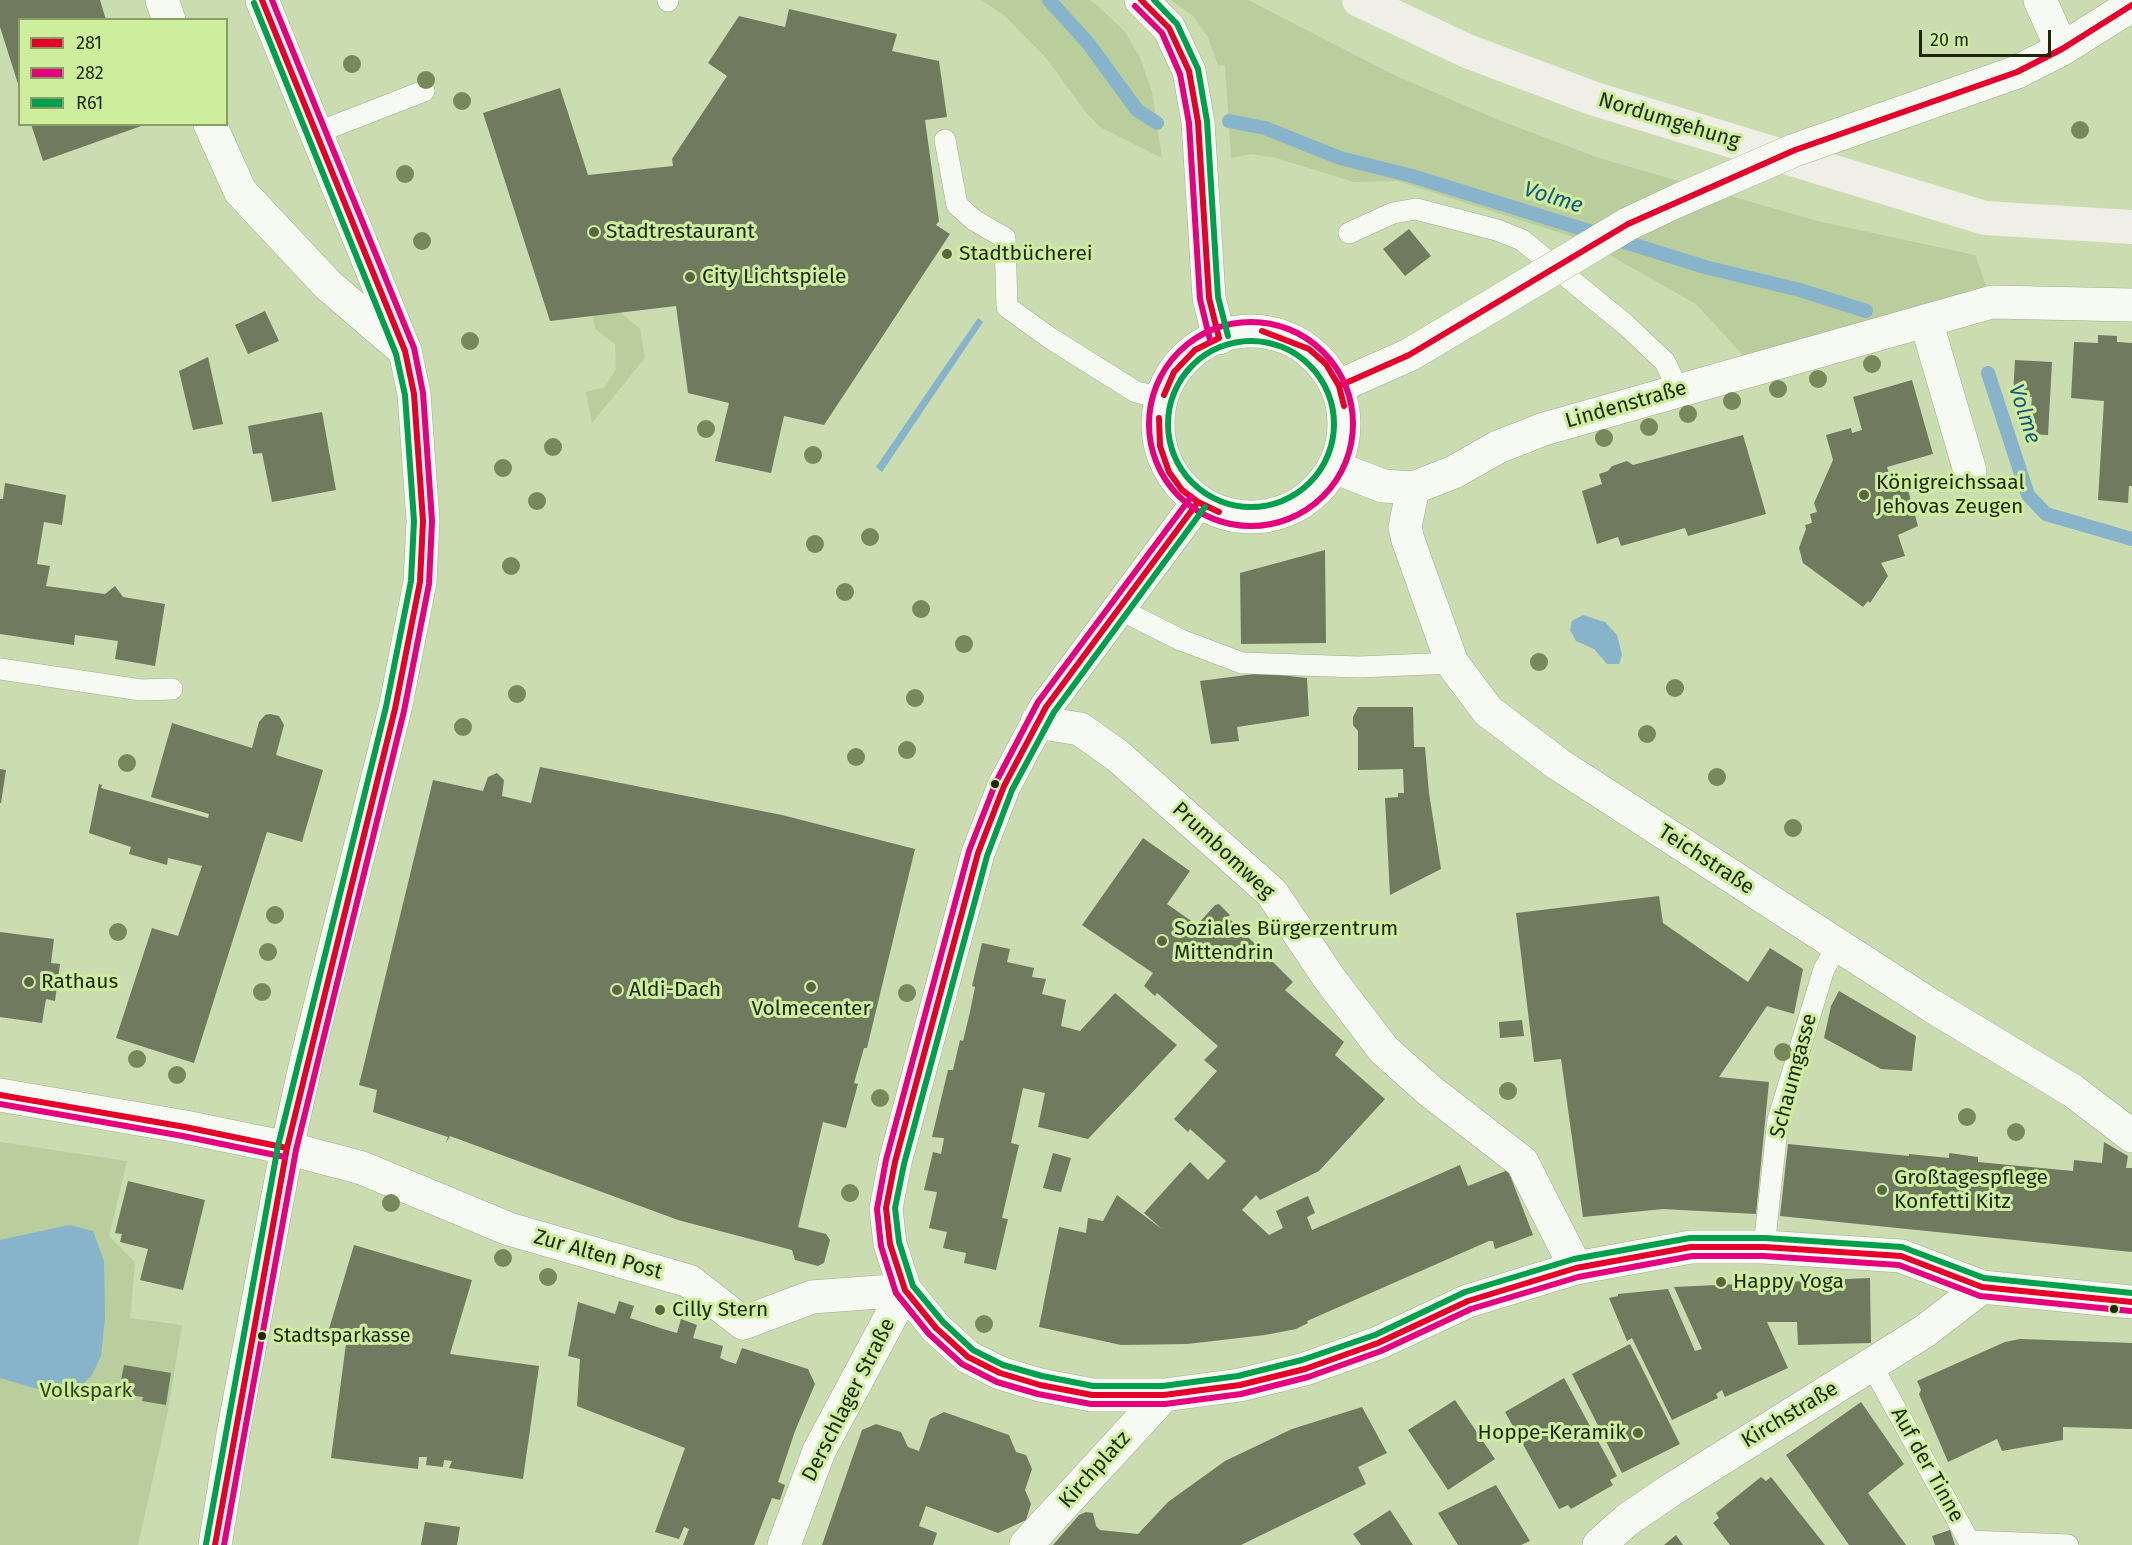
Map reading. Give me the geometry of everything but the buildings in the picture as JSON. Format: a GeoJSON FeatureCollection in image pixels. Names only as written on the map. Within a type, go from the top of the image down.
{"type":"FeatureCollection","features":[{"type":"Feature","properties":{"kind":"main road","name":"Nordumgehung"},"geometry":{"type":"LineString","coordinates":[[1359,0],[1467,51],[1595,99],[1985,218],[2132,227]]}},
{"type":"Feature","properties":{"kind":"street"},"geometry":{"type":"LineString","coordinates":[[162,0],[168,18]]}},
{"type":"Feature","properties":{"kind":"street"},"geometry":{"type":"LineString","coordinates":[[216,1545],[233,1434],[287,1148],[307,1058],[386,748],[420,582],[422,492],[414,394],[405,351],[357,228],[262,0]]}},
{"type":"Feature","properties":{"kind":"street"},"geometry":{"type":"LineString","coordinates":[[1141,0],[1169,28],[1190,71],[1201,159],[1209,298],[1219,338]]}},
{"type":"Feature","properties":{"kind":"street"},"geometry":{"type":"LineString","coordinates":[[2040,0],[2061,49]]}},
{"type":"Feature","properties":{"kind":"street"},"geometry":{"type":"LineString","coordinates":[[1339,386],[1409,355],[1628,224],[1795,150],[2017,72],[2061,49],[2132,5]]}},
{"type":"Feature","properties":{"kind":"street"},"geometry":{"type":"LineString","coordinates":[[211,126],[240,191],[328,285],[405,351]]}},
{"type":"Feature","properties":{"kind":"street"},"geometry":{"type":"LineString","coordinates":[[1953,290],[1992,302]]}},
{"type":"Feature","properties":{"kind":"street","name":"Lindenstraße"},"geometry":{"type":"LineString","coordinates":[[1334,467],[1383,486],[1413,488],[1454,472],[1498,447],[1544,429],[1754,367],[1992,302],[2132,305]]}},
{"type":"Feature","properties":{"kind":"street"},"geometry":{"type":"LineString","coordinates":[[1926,321],[1970,471]]}},
{"type":"Feature","properties":{"kind":"street"},"geometry":{"type":"LineString","coordinates":[[1262,331],[1288,339],[1309,349],[1326,364],[1339,386],[1344,406],[1344,428],[1334,467],[1312,494],[1282,510],[1261,515],[1219,512],[1198,502],[1182,490],[1169,472],[1160,446],[1159,418],[1163,398],[1174,372],[1195,350],[1219,338],[1262,331]]}},
{"type":"Feature","properties":{"kind":"street","name":"Teichstraße"},"geometry":{"type":"LineString","coordinates":[[1413,488],[1405,526],[1408,540],[1452,663],[1488,711],[1558,764],[1838,945],[2073,1091],[2132,1136]]}},
{"type":"Feature","properties":{"kind":"street"},"geometry":{"type":"LineString","coordinates":[[1198,502],[1046,707],[1004,786],[978,853],[895,1162],[886,1208],[890,1244],[905,1290],[936,1328],[968,1357],[1000,1373],[1040,1385],[1092,1395],[1164,1395],[1240,1385],[1305,1370],[1378,1343],[1468,1301],[1576,1268],[1691,1247],[1764,1247],[1901,1256],[1982,1287],[2132,1302]]}},
{"type":"Feature","properties":{"kind":"street","name":"Prumbomweg"},"geometry":{"type":"LineString","coordinates":[[1037,722],[1080,729],[1118,756],[1272,892],[1329,978],[1384,1050],[1430,1090],[1522,1162],[1576,1268]]}},
{"type":"Feature","properties":{"kind":"street"},"geometry":{"type":"LineString","coordinates":[[0,1095],[185,1127],[287,1148]]}},
{"type":"Feature","properties":{"kind":"street","name":"Zur Alten Post"},"geometry":{"type":"LineString","coordinates":[[287,1148],[362,1168],[509,1229],[689,1281],[743,1323],[812,1297],[905,1290]]}},
{"type":"Feature","properties":{"kind":"street","name":"Kirchstraße"},"geometry":{"type":"LineString","coordinates":[[1599,1545],[1627,1520],[1671,1490],[1872,1366],[1925,1331],[1982,1287]]}},
{"type":"Feature","properties":{"kind":"street","name":"Derschlager Straße"},"geometry":{"type":"LineString","coordinates":[[784,1545],[819,1451],[905,1290]]}},
{"type":"Feature","properties":{"kind":"street","name":"Kirchplatz"},"geometry":{"type":"LineString","coordinates":[[1026,1545],[1164,1395]]}},
{"type":"Feature","properties":{"kind":"lane"},"geometry":{"type":"LineString","coordinates":[[316,134],[423,91]]}},
{"type":"Feature","properties":{"kind":"lane"},"geometry":{"type":"LineString","coordinates":[[945,140],[957,205],[974,220],[1005,238],[1007,307],[1050,338],[1136,393],[1163,398]]}},
{"type":"Feature","properties":{"kind":"lane"},"geometry":{"type":"LineString","coordinates":[[1349,233],[1393,213],[1416,209],[1497,230],[1522,240],[1626,325],[1665,362],[1679,391]]}},
{"type":"Feature","properties":{"kind":"lane"},"geometry":{"type":"LineString","coordinates":[[1119,609],[1181,640],[1242,663],[1359,667],[1452,663]]}},
{"type":"Feature","properties":{"kind":"lane"},"geometry":{"type":"LineString","coordinates":[[0,669],[141,690],[172,689]]}},
{"type":"Feature","properties":{"kind":"lane","name":"Schaumgasse"},"geometry":{"type":"LineString","coordinates":[[1764,1247],[1778,1120],[1824,969],[1838,945]]}},
{"type":"Feature","properties":{"kind":"lane","name":"Auf der Tinne"},"geometry":{"type":"LineString","coordinates":[[1872,1366],[1969,1541],[2068,1545]]}},
{"type":"Feature","properties":{"kind":"green space"},"geometry":{"type":"Polygon","coordinates":[[[981,0],[1090,0],[1099,7],[1125,32],[1140,58],[1152,92],[1162,158],[1100,127],[1085,111],[1047,59],[1005,16],[981,0]]]}},
{"type":"Feature","properties":{"kind":"green space"},"geometry":{"type":"Polygon","coordinates":[[[1171,0],[1248,0],[1394,75],[1501,121],[1599,158],[1817,221],[1975,255],[1992,302],[1754,367],[1696,304],[1583,240],[1397,181],[1354,182],[1276,158],[1251,154],[1231,158],[1225,65],[1218,66],[1208,37],[1193,16],[1171,0]]]}},
{"type":"Feature","properties":{"kind":"green space"},"geometry":{"type":"Polygon","coordinates":[[[620,312],[640,329],[645,358],[592,423],[586,392],[605,387],[616,369],[615,344],[595,329],[593,316],[620,312]]]}},
{"type":"Feature","properties":{"kind":"green space","name":"Volkspark"},"geometry":{"type":"Polygon","coordinates":[[[0,1142],[127,1161],[109,1236],[135,1262],[130,1318],[182,1325],[168,1411],[138,1545],[0,1545],[0,1142]]]}},
{"type":"Feature","properties":{"kind":"water"},"geometry":{"type":"Polygon","coordinates":[[[978,318],[983,322],[882,472],[876,467],[978,318]]]}},
{"type":"Feature","properties":{"kind":"water"},"geometry":{"type":"Polygon","coordinates":[[[1583,615],[1605,622],[1617,635],[1622,655],[1619,664],[1607,664],[1594,649],[1576,641],[1570,630],[1572,621],[1583,615]]]}},
{"type":"Feature","properties":{"kind":"water"},"geometry":{"type":"Polygon","coordinates":[[[69,1225],[93,1231],[104,1261],[105,1318],[101,1356],[92,1375],[83,1384],[58,1395],[0,1378],[0,1240],[69,1225]]]}},
{"type":"Feature","properties":{"kind":"waterway","name":"Volme"},"geometry":{"type":"LineString","coordinates":[[1049,0],[1088,43],[1137,110],[1157,123]]}},
{"type":"Feature","properties":{"kind":"waterway","name":"Volme"},"geometry":{"type":"LineString","coordinates":[[1229,121],[1265,128],[1340,158],[1412,176],[1705,267],[1800,290],[1866,311]]}},
{"type":"Feature","properties":{"kind":"waterway","name":"Volme"},"geometry":{"type":"LineString","coordinates":[[1988,373],[2028,495],[2046,514],[2132,539]]}},
{"type":"Feature","properties":{"kind":"transit line","name":"281"},"geometry":{"type":"LineString","coordinates":[[215,1545],[287,1148],[395,709],[420,582],[423,521],[414,394],[405,351],[262,0]]}},
{"type":"Feature","properties":{"kind":"transit line","name":"282"},"geometry":{"type":"LineString","coordinates":[[224,1545],[296,1150],[404,711],[429,584],[432,521],[423,393],[414,348],[272,0]]}},
{"type":"Feature","properties":{"kind":"transit line","name":"281"},"geometry":{"type":"LineString","coordinates":[[1141,0],[1169,28],[1189,71],[1198,122],[1209,298],[1219,338]]}},
{"type":"Feature","properties":{"kind":"transit line","name":"R61"},"geometry":{"type":"LineString","coordinates":[[1154,0],[1177,24],[1198,69],[1207,121],[1218,297],[1228,336]]}},
{"type":"Feature","properties":{"kind":"transit line","name":"R61"},"geometry":{"type":"LineString","coordinates":[[206,1544],[278,1146],[386,707],[411,581],[414,521],[405,395],[396,354],[254,3]]}},
{"type":"Feature","properties":{"kind":"transit line","name":"281"},"geometry":{"type":"LineString","coordinates":[[1339,386],[1409,355],[1628,224],[1795,150],[2017,72],[2062,49],[2132,5]]}},
{"type":"Feature","properties":{"kind":"transit line","name":"282"},"geometry":{"type":"LineString","coordinates":[[1135,6],[1162,33],[1180,74],[1189,123],[1200,299],[1210,340]]}},
{"type":"Feature","properties":{"kind":"transit line","name":"282"},"geometry":{"type":"LineString","coordinates":[[1251,322],[1271,324],[1299,334],[1316,345],[1330,359],[1345,385],[1351,404],[1353,424],[1351,444],[1341,472],[1330,489],[1316,503],[1290,518],[1271,524],[1251,526],[1231,524],[1203,514],[1186,503],[1172,489],[1157,463],[1151,444],[1149,424],[1151,404],[1161,376],[1172,359],[1186,345],[1212,330],[1231,324],[1251,322]]}},
{"type":"Feature","properties":{"kind":"transit line","name":"281"},"geometry":{"type":"LineString","coordinates":[[1262,331],[1309,349],[1326,364],[1339,386],[1344,406]]}},
{"type":"Feature","properties":{"kind":"transit line","name":"281"},"geometry":{"type":"LineString","coordinates":[[1164,395],[1174,372],[1195,350],[1219,338]]}},
{"type":"Feature","properties":{"kind":"transit line","name":"R61"},"geometry":{"type":"LineString","coordinates":[[1251,341],[1267,342],[1283,347],[1310,365],[1328,392],[1333,408],[1334,424],[1333,440],[1328,456],[1310,483],[1283,501],[1267,506],[1251,507],[1235,506],[1219,501],[1192,483],[1174,456],[1169,440],[1168,424],[1169,408],[1174,392],[1192,365],[1219,347],[1235,342],[1251,341]]}},
{"type":"Feature","properties":{"kind":"transit line","name":"281"},"geometry":{"type":"LineString","coordinates":[[1159,418],[1160,446],[1169,472],[1182,490],[1198,502],[1219,512]]}},
{"type":"Feature","properties":{"kind":"transit line","name":"282"},"geometry":{"type":"LineString","coordinates":[[1191,497],[1038,702],[996,782],[969,851],[886,1160],[877,1209],[881,1246],[896,1293],[929,1334],[962,1364],[997,1382],[1038,1394],[1091,1404],[1165,1404],[1241,1394],[1308,1377],[1381,1351],[1471,1309],[1578,1277],[1692,1256],[1764,1256],[1899,1265],[1980,1296],[2131,1311]]}},
{"type":"Feature","properties":{"kind":"transit line","name":"281"},"geometry":{"type":"LineString","coordinates":[[1198,502],[1046,707],[1004,786],[978,853],[895,1162],[886,1208],[890,1244],[905,1290],[936,1328],[968,1357],[1000,1373],[1040,1385],[1092,1395],[1164,1395],[1240,1385],[1305,1369],[1378,1343],[1468,1301],[1576,1268],[1691,1247],[1764,1247],[1901,1256],[1982,1287],[2132,1302]]}},
{"type":"Feature","properties":{"kind":"transit line","name":"R61"},"geometry":{"type":"LineString","coordinates":[[1205,507],[1054,712],[1012,790],[987,856],[904,1164],[895,1208],[899,1242],[913,1286],[943,1322],[973,1350],[1003,1365],[1042,1376],[1093,1386],[1163,1386],[1238,1376],[1302,1360],[1375,1335],[1465,1292],[1574,1259],[1690,1238],[1765,1238],[1902,1247],[1984,1278],[2132,1293]]}},
{"type":"Feature","properties":{"kind":"transit line","name":"281"},"geometry":{"type":"LineString","coordinates":[[0,1095],[185,1127],[287,1148]]}},
{"type":"Feature","properties":{"kind":"transit line","name":"282"},"geometry":{"type":"LineString","coordinates":[[0,1104],[183,1136],[285,1157]]}},
{"type":"Feature","properties":{"kind":"place","name":"Stadtrestaurant"},"geometry":{"type":"Point","coordinates":[594,232]}},
{"type":"Feature","properties":{"kind":"place","name":"Stadtbücherei"},"geometry":{"type":"Point","coordinates":[947,254]}},
{"type":"Feature","properties":{"kind":"place","name":"City Lichtspiele"},"geometry":{"type":"Point","coordinates":[690,277]}},
{"type":"Feature","properties":{"kind":"place","name":"Königreichssaal Jehovas Zeugen"},"geometry":{"type":"Point","coordinates":[1864,495]}},
{"type":"Feature","properties":{"kind":"place","name":"Soziales Bürgerzentrum Mittendrin"},"geometry":{"type":"Point","coordinates":[1162,941]}},
{"type":"Feature","properties":{"kind":"place","name":"Rathaus"},"geometry":{"type":"Point","coordinates":[29,982]}},
{"type":"Feature","properties":{"kind":"place","name":"Volmecenter"},"geometry":{"type":"Point","coordinates":[811,987]}},
{"type":"Feature","properties":{"kind":"place","name":"Aldi-Dach"},"geometry":{"type":"Point","coordinates":[617,990]}},
{"type":"Feature","properties":{"kind":"place","name":"Großtagespflege Konfetti Kitz"},"geometry":{"type":"Point","coordinates":[1882,1190]}},
{"type":"Feature","properties":{"kind":"place","name":"Happy Yoga"},"geometry":{"type":"Point","coordinates":[1721,1282]}},
{"type":"Feature","properties":{"kind":"place","name":"Cilly Stern"},"geometry":{"type":"Point","coordinates":[660,1310]}},
{"type":"Feature","properties":{"kind":"place","name":"Stadtsparkasse"},"geometry":{"type":"Point","coordinates":[262,1336]}},
{"type":"Feature","properties":{"kind":"place","name":"Hoppe-Keramik"},"geometry":{"type":"Point","coordinates":[1638,1433]}}]}
